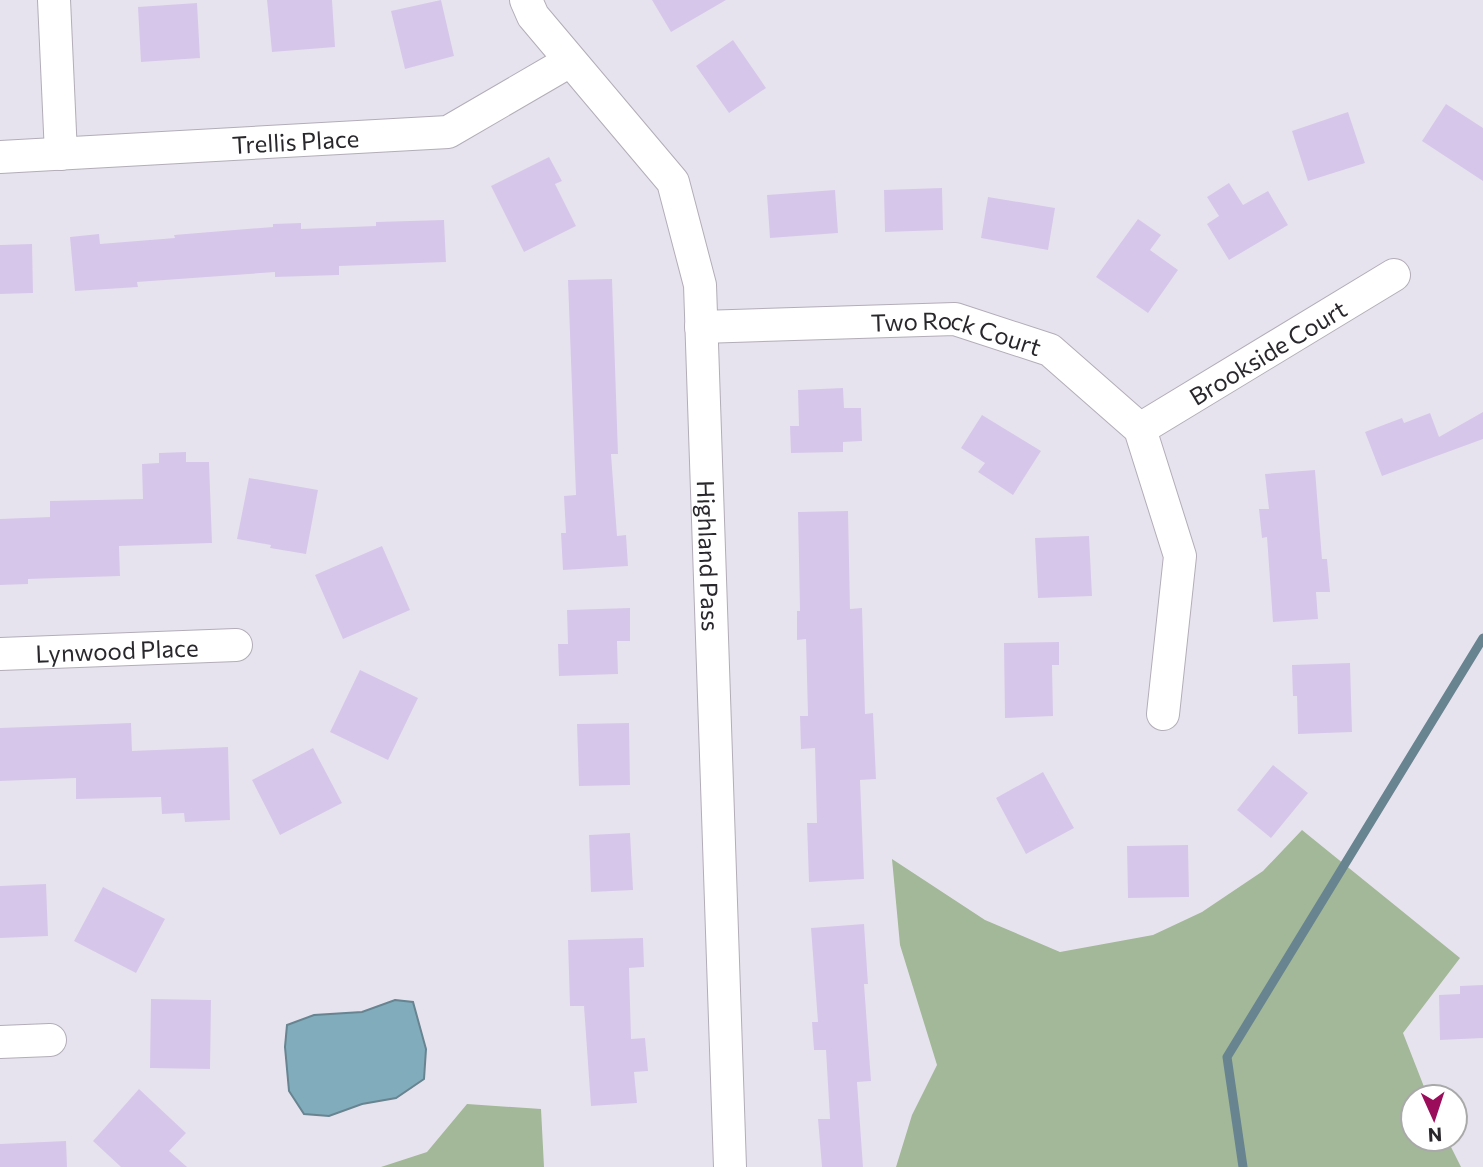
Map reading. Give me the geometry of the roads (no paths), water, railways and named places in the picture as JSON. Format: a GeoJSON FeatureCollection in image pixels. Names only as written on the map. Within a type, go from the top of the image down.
{"type":"FeatureCollection","features":[{"type":"Feature","properties":{"kind":"street"},"geometry":{"type":"LineString","coordinates":[[54,0],[61,154]]}},
{"type":"Feature","properties":{"kind":"street","name":"Highland Pass"},"geometry":{"type":"LineString","coordinates":[[526,0],[533,16],[673,182],[700,285],[730,1167]]}},
{"type":"Feature","properties":{"kind":"street","name":"Trellis Place"},"geometry":{"type":"LineString","coordinates":[[0,157],[448,132],[570,61]]}},
{"type":"Feature","properties":{"kind":"street","name":"Brookside Court"},"geometry":{"type":"LineString","coordinates":[[1140,429],[1394,275]]}},
{"type":"Feature","properties":{"kind":"street","name":"Two Rock Court"},"geometry":{"type":"LineString","coordinates":[[701,327],[956,319],[1050,350],[1140,429]]}},
{"type":"Feature","properties":{"kind":"street"},"geometry":{"type":"LineString","coordinates":[[1140,429],[1180,556],[1163,714]]}},
{"type":"Feature","properties":{"kind":"street","name":"Lynwood Place"},"geometry":{"type":"LineString","coordinates":[[0,654],[236,645]]}},
{"type":"Feature","properties":{"kind":"street"},"geometry":{"type":"LineString","coordinates":[[0,1042],[50,1040]]}},
{"type":"Feature","properties":{"kind":"water"},"geometry":{"type":"Polygon","coordinates":[[[395,1000],[413,1002],[426,1049],[424,1079],[396,1098],[362,1104],[329,1116],[304,1114],[289,1091],[285,1047],[287,1025],[314,1015],[362,1012],[395,1000]]]}},
{"type":"Feature","properties":{"kind":"waterway"},"geometry":{"type":"LineString","coordinates":[[1243,1167],[1227,1057],[1483,638]]}}]}
